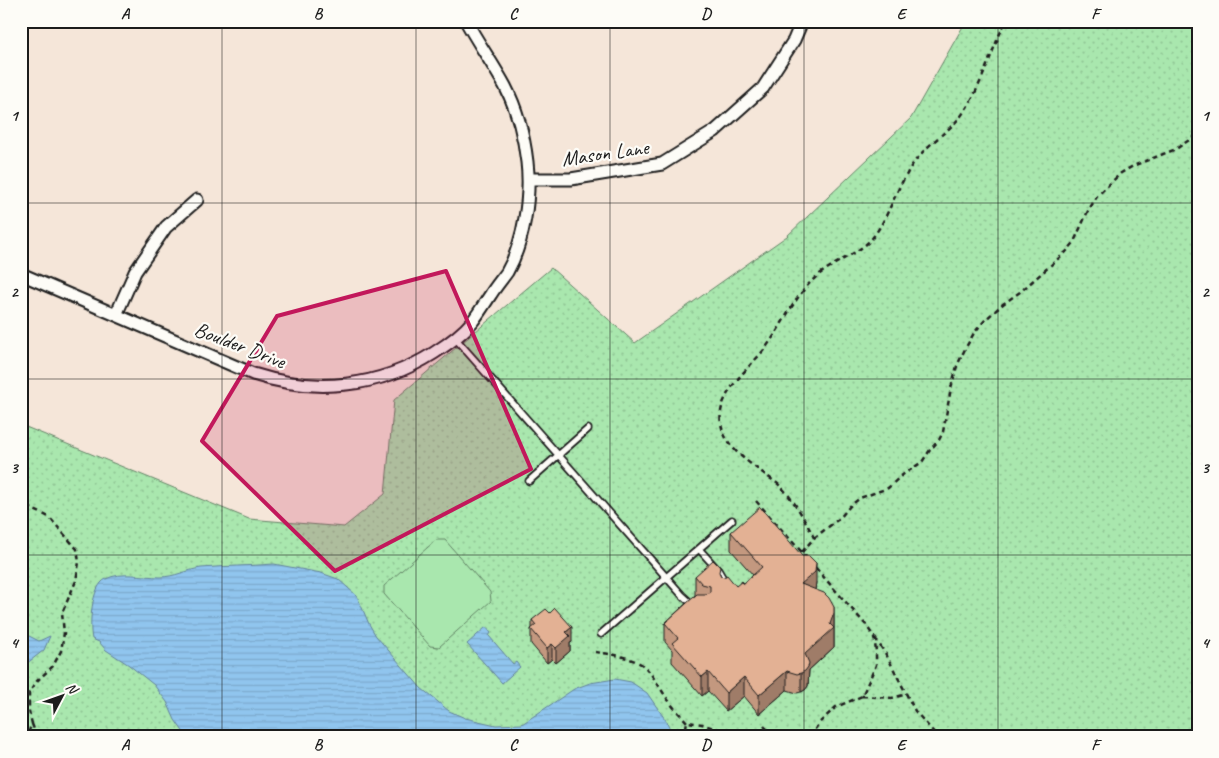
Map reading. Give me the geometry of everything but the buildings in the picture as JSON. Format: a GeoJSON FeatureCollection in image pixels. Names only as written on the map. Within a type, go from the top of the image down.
{"type":"FeatureCollection","features":[{"type":"Feature","properties":{"kind":"street","name":"Boulder Drive"},"geometry":{"type":"LineString","coordinates":[[21,274],[253,374],[288,383],[338,386],[382,377],[425,359],[455,338],[472,322],[507,271],[518,244],[527,203],[526,150],[520,124],[499,75],[466,21]]}},
{"type":"Feature","properties":{"kind":"street","name":"Mason Lane"},"geometry":{"type":"LineString","coordinates":[[528,179],[571,179],[662,164],[715,131],[763,88],[794,40],[802,21]]}},
{"type":"Feature","properties":{"kind":"street"},"geometry":{"type":"LineString","coordinates":[[116,315],[135,272],[166,227],[197,200]]}},
{"type":"Feature","properties":{"kind":"lane"},"geometry":{"type":"LineString","coordinates":[[455,338],[682,595],[697,608]]}},
{"type":"Feature","properties":{"kind":"lane"},"geometry":{"type":"LineString","coordinates":[[529,482],[588,429]]}},
{"type":"Feature","properties":{"kind":"lane"},"geometry":{"type":"LineString","coordinates":[[601,634],[732,520]]}},
{"type":"Feature","properties":{"kind":"lane"},"geometry":{"type":"LineString","coordinates":[[699,549],[723,577],[725,587]]}},
{"type":"Feature","properties":{"kind":"path"},"geometry":{"type":"LineString","coordinates":[[814,538],[782,487],[738,454],[728,442],[721,426],[721,411],[726,396],[735,382],[764,350],[802,292],[815,278],[872,239],[885,220],[906,175],[920,155],[960,116],[973,96],[1006,21]]}},
{"type":"Feature","properties":{"kind":"path"},"geometry":{"type":"LineString","coordinates":[[802,552],[814,538],[840,518],[860,498],[888,488],[901,476],[922,462],[943,432],[957,366],[974,333],[1003,304],[1020,292],[1066,252],[1073,244],[1088,211],[1098,196],[1121,173],[1133,166],[1176,149],[1198,134]]}},
{"type":"Feature","properties":{"kind":"path"},"geometry":{"type":"LineString","coordinates":[[21,500],[32,509],[49,517],[77,549],[79,562],[76,581],[62,613],[64,633],[61,651],[53,666],[37,681],[29,693],[29,711],[37,737]]}},
{"type":"Feature","properties":{"kind":"path"},"geometry":{"type":"LineString","coordinates":[[756,501],[847,603],[874,637],[887,656],[915,711],[938,737]]}},
{"type":"Feature","properties":{"kind":"path"},"geometry":{"type":"LineString","coordinates":[[862,696],[876,665],[874,637]]}},
{"type":"Feature","properties":{"kind":"path"},"geometry":{"type":"LineString","coordinates":[[595,652],[629,658],[642,664],[652,674],[670,704],[686,722],[702,724],[739,737]]}},
{"type":"Feature","properties":{"kind":"path"},"geometry":{"type":"LineString","coordinates":[[810,737],[819,723],[836,707],[862,696],[892,698],[907,694]]}},
{"type":"Feature","properties":{"kind":"path"},"geometry":{"type":"LineString","coordinates":[[684,737],[686,722]]}},
{"type":"Feature","properties":{"kind":"path"},"geometry":{"type":"LineString","coordinates":[[26,737],[32,724]]}},
{"type":"Feature","properties":{"kind":"path"},"geometry":{"type":"LineString","coordinates":[[764,726],[774,737]]}},
{"type":"Feature","properties":{"kind":"highlighted area"},"geometry":{"type":"Polygon","coordinates":[[[446,271],[531,469],[335,571],[202,441],[277,316],[446,271]]]}},
{"type":"Feature","properties":{"kind":"green space"},"geometry":{"type":"Polygon","coordinates":[[[966,21],[1198,21],[1198,737],[21,737],[21,425],[249,519],[344,527],[385,494],[394,400],[551,268],[635,343],[787,236],[911,118],[966,21]]]}},
{"type":"Feature","properties":{"kind":"green space"},"geometry":{"type":"Polygon","coordinates":[[[436,540],[445,540],[490,592],[491,601],[439,647],[430,646],[384,594],[384,586],[436,540]]]}},
{"type":"Feature","properties":{"kind":"water"},"geometry":{"type":"Polygon","coordinates":[[[274,564],[321,573],[338,579],[357,596],[376,636],[421,688],[449,711],[465,718],[496,725],[522,724],[574,689],[590,683],[615,679],[631,682],[647,693],[667,722],[673,737],[187,737],[175,720],[167,702],[154,685],[106,650],[99,642],[92,639],[91,616],[94,597],[101,583],[106,579],[119,575],[165,577],[201,568],[274,564]]]}},
{"type":"Feature","properties":{"kind":"water"},"geometry":{"type":"Polygon","coordinates":[[[486,627],[491,633],[489,636],[513,664],[516,662],[520,667],[502,683],[467,644],[486,627]]]}},
{"type":"Feature","properties":{"kind":"water"},"geometry":{"type":"Polygon","coordinates":[[[21,632],[39,641],[50,636],[44,650],[21,668],[21,632]]]}}]}
